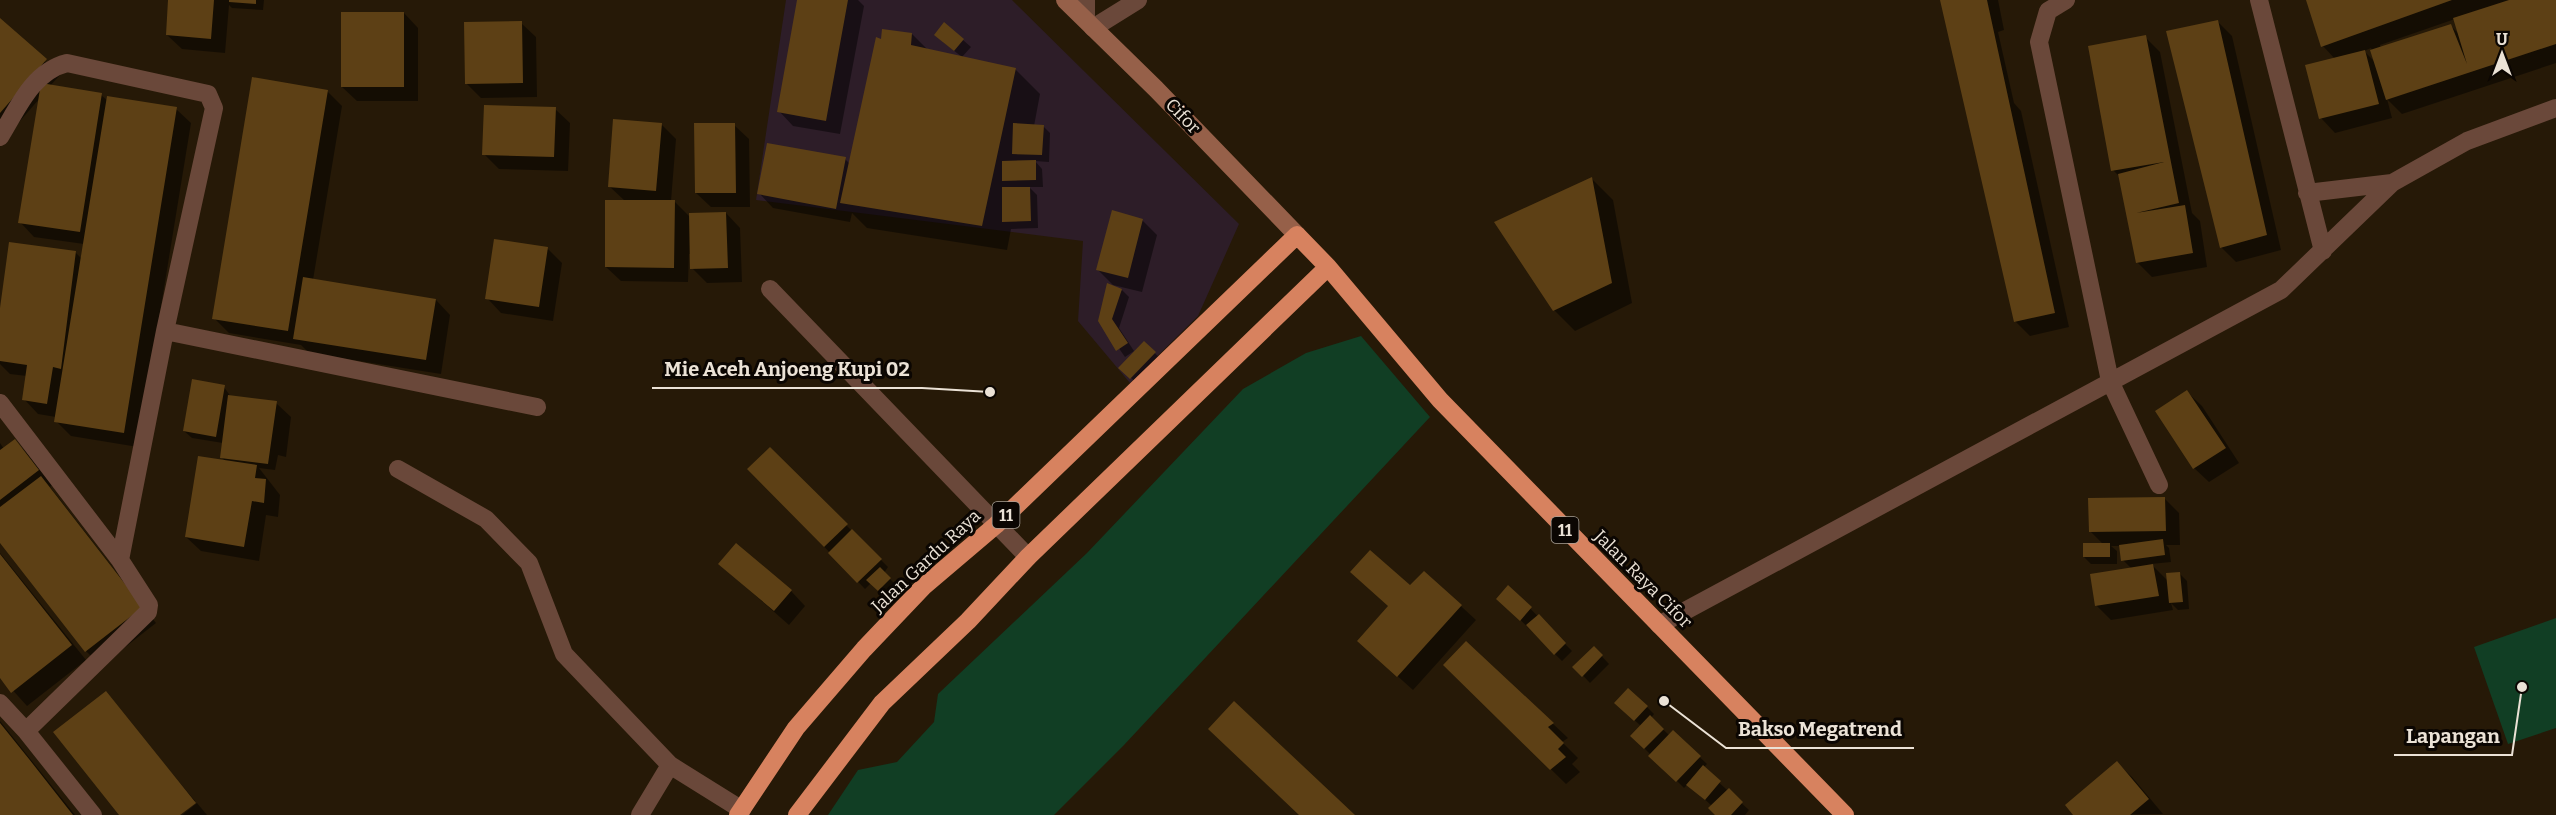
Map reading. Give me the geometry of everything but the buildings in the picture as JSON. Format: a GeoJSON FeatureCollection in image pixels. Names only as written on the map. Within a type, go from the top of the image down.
{"type":"FeatureCollection","features":[{"type":"Feature","properties":{"kind":"highway","name":"Jalan Raya Cifor"},"geometry":{"type":"LineString","coordinates":[[1297,235],[1328,267],[1440,400],[1845,815]]}},
{"type":"Feature","properties":{"kind":"highway","name":"Jalan Gardu Raya"},"geometry":{"type":"LineString","coordinates":[[740,812],[796,728],[864,649],[923,587],[996,525],[1297,235]]}},
{"type":"Feature","properties":{"kind":"highway","name":"11"},"geometry":{"type":"LineString","coordinates":[[797,815],[882,703],[968,621],[1028,557],[1328,267]]}},
{"type":"Feature","properties":{"kind":"street","name":"Cifor"},"geometry":{"type":"LineString","coordinates":[[1065,0],[1156,88],[1297,235]]}},
{"type":"Feature","properties":{"kind":"street"},"geometry":{"type":"LineString","coordinates":[[1086,0],[1090,24],[1138,0]]}},
{"type":"Feature","properties":{"kind":"street"},"geometry":{"type":"LineString","coordinates":[[2066,0],[2048,11],[2038,42],[2110,381],[2159,485]]}},
{"type":"Feature","properties":{"kind":"street"},"geometry":{"type":"LineString","coordinates":[[2259,0],[2323,250]]}},
{"type":"Feature","properties":{"kind":"street"},"geometry":{"type":"LineString","coordinates":[[0,137],[35,81],[54,66],[68,63],[208,94],[214,108],[165,331],[120,560]]}},
{"type":"Feature","properties":{"kind":"street"},"geometry":{"type":"LineString","coordinates":[[1659,625],[2281,290],[2392,183],[2467,141],[2556,108]]}},
{"type":"Feature","properties":{"kind":"street"},"geometry":{"type":"LineString","coordinates":[[2307,193],[2392,183]]}},
{"type":"Feature","properties":{"kind":"street"},"geometry":{"type":"LineString","coordinates":[[770,289],[1028,557]]}},
{"type":"Feature","properties":{"kind":"street"},"geometry":{"type":"LineString","coordinates":[[165,331],[537,407]]}},
{"type":"Feature","properties":{"kind":"street"},"geometry":{"type":"LineString","coordinates":[[0,403],[147,599],[148,612],[26,731]]}},
{"type":"Feature","properties":{"kind":"street"},"geometry":{"type":"LineString","coordinates":[[398,469],[486,519],[529,563],[564,654],[670,765],[740,812]]}},
{"type":"Feature","properties":{"kind":"street"},"geometry":{"type":"LineString","coordinates":[[0,703],[26,731],[93,815]]}},
{"type":"Feature","properties":{"kind":"street"},"geometry":{"type":"LineString","coordinates":[[640,815],[670,765]]}},
{"type":"Feature","properties":{"kind":"shaded area"},"geometry":{"type":"Polygon","coordinates":[[[786,0],[1012,0],[1239,224],[1198,316],[1130,383],[1078,321],[1083,241],[756,200],[786,0]]]}},
{"type":"Feature","properties":{"kind":"green space"},"geometry":{"type":"Polygon","coordinates":[[[1361,336],[1430,417],[1124,745],[1054,815],[828,815],[858,770],[897,762],[934,722],[938,694],[1087,553],[1243,389],[1306,353],[1361,336]]]}},
{"type":"Feature","properties":{"kind":"green space"},"geometry":{"type":"Polygon","coordinates":[[[2556,618],[2556,728],[2508,744],[2474,647],[2556,618]]]}},
{"type":"Feature","properties":{"kind":"place","name":"Mie Aceh Anjoeng Kupi 02"},"geometry":{"type":"Point","coordinates":[990,392]}},
{"type":"Feature","properties":{"kind":"place","name":"Lapangan"},"geometry":{"type":"Point","coordinates":[2522,687]}},
{"type":"Feature","properties":{"kind":"place","name":"Bakso Megatrend"},"geometry":{"type":"Point","coordinates":[1664,701]}}]}
